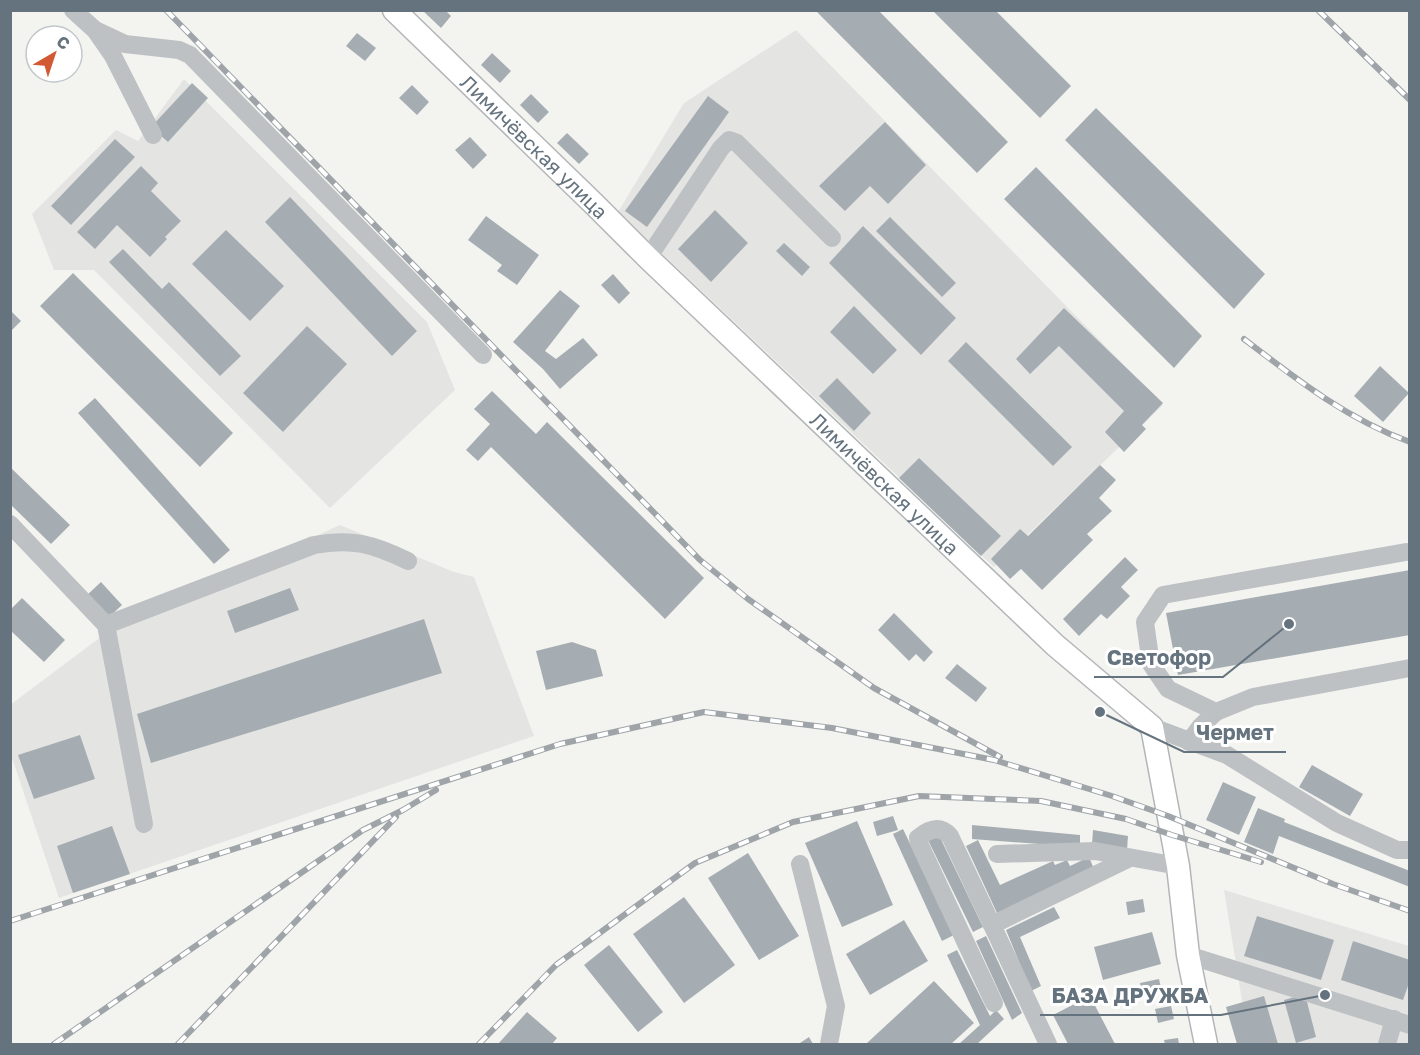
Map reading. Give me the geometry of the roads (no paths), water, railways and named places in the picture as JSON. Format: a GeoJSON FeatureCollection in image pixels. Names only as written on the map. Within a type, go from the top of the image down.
{"type":"FeatureCollection","features":[{"type":"Feature","properties":{"kind":"main road","name":"Лимичёвская улица"},"geometry":{"type":"LineString","coordinates":[[394,10],[648,258],[1055,645],[1152,727]]}},
{"type":"Feature","properties":{"kind":"main road"},"geometry":{"type":"LineString","coordinates":[[1152,727],[1178,866],[1188,955],[1206,1044]]}},
{"type":"Feature","properties":{"kind":"street"},"geometry":{"type":"LineString","coordinates":[[73,10],[95,30],[113,56],[153,135]]}},
{"type":"Feature","properties":{"kind":"street"},"geometry":{"type":"LineString","coordinates":[[95,30],[125,44],[179,50],[190,55],[483,355]]}},
{"type":"Feature","properties":{"kind":"street"},"geometry":{"type":"LineString","coordinates":[[648,258],[721,148],[729,140],[737,142],[832,238]]}},
{"type":"Feature","properties":{"kind":"street"},"geometry":{"type":"LineString","coordinates":[[10,524],[106,625],[144,824]]}},
{"type":"Feature","properties":{"kind":"street"},"geometry":{"type":"LineString","coordinates":[[106,625],[314,545],[335,541],[364,544],[384,549],[408,561]]}},
{"type":"Feature","properties":{"kind":"street"},"geometry":{"type":"LineString","coordinates":[[1216,712],[1168,689],[1151,664],[1145,622],[1163,595],[1406,552]]}},
{"type":"Feature","properties":{"kind":"street"},"geometry":{"type":"LineString","coordinates":[[1189,742],[1216,712],[1254,697],[1410,668]]}},
{"type":"Feature","properties":{"kind":"street"},"geometry":{"type":"LineString","coordinates":[[1152,727],[1227,755],[1336,823],[1405,852]]}},
{"type":"Feature","properties":{"kind":"street"},"geometry":{"type":"LineString","coordinates":[[994,1003],[919,843],[918,838],[936,828],[945,830],[950,836],[1048,1044]]}},
{"type":"Feature","properties":{"kind":"street"},"geometry":{"type":"LineString","coordinates":[[997,854],[1095,851],[1178,866]]}},
{"type":"Feature","properties":{"kind":"street"},"geometry":{"type":"LineString","coordinates":[[992,925],[1130,858]]}},
{"type":"Feature","properties":{"kind":"street"},"geometry":{"type":"LineString","coordinates":[[800,864],[836,1006],[828,1044]]}},
{"type":"Feature","properties":{"kind":"street"},"geometry":{"type":"LineString","coordinates":[[1188,955],[1402,1022],[1387,1044]]}},
{"type":"Feature","properties":{"kind":"railway"},"geometry":{"type":"LineString","coordinates":[[166,10],[700,560],[748,599],[874,688],[1000,757]]}},
{"type":"Feature","properties":{"kind":"railway"},"geometry":{"type":"LineString","coordinates":[[1318,10],[1410,100]]}},
{"type":"Feature","properties":{"kind":"railway"},"geometry":{"type":"LineString","coordinates":[[1244,339],[1323,397],[1365,422],[1410,442]]}},
{"type":"Feature","properties":{"kind":"railway"},"geometry":{"type":"LineString","coordinates":[[10,921],[560,744],[704,712],[832,728],[994,760],[1112,796],[1168,816],[1333,884],[1410,911]]}},
{"type":"Feature","properties":{"kind":"railway"},"geometry":{"type":"LineString","coordinates":[[54,1044],[363,830],[436,790]]}},
{"type":"Feature","properties":{"kind":"railway"},"geometry":{"type":"LineString","coordinates":[[479,1044],[556,965],[695,863],[793,822],[919,796],[1041,801],[1126,819],[1261,862]]}},
{"type":"Feature","properties":{"kind":"railway"},"geometry":{"type":"LineString","coordinates":[[178,1044],[396,817]]}},
{"type":"Feature","properties":{"kind":"place","name":"Светофор"},"geometry":{"type":"Point","coordinates":[1289,624]}},
{"type":"Feature","properties":{"kind":"place","name":"Чермет"},"geometry":{"type":"Point","coordinates":[1100,712]}},
{"type":"Feature","properties":{"kind":"place","name":"БАЗА ДРУЖБА"},"geometry":{"type":"Point","coordinates":[1325,995]}}]}
